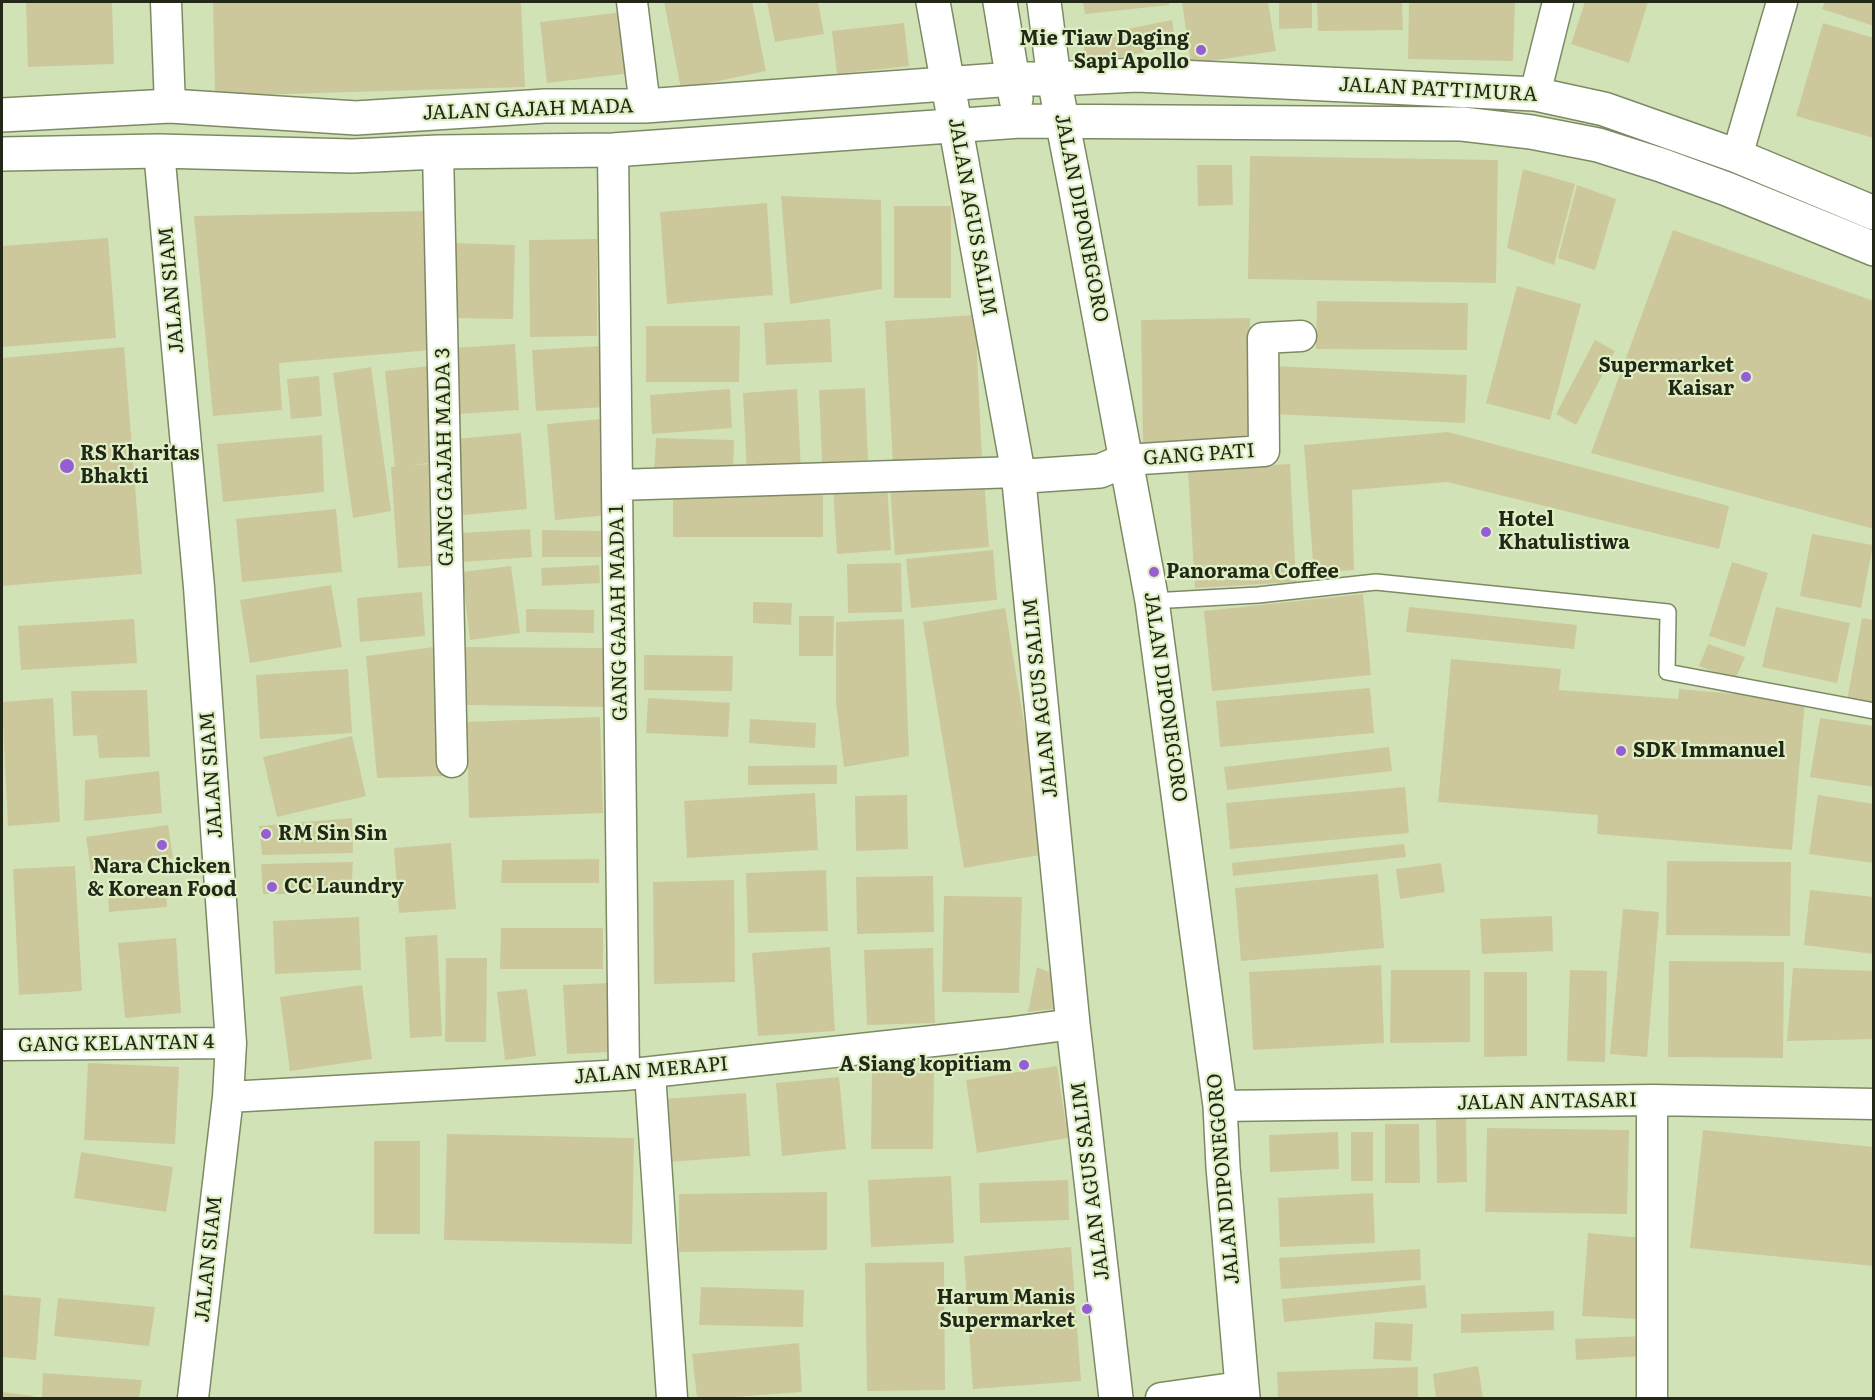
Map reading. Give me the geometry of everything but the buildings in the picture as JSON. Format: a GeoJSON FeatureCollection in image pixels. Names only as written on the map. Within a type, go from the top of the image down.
{"type":"FeatureCollection","features":[{"type":"Feature","properties":{"kind":"street"},"geometry":{"type":"LineString","coordinates":[[166,2],[170,106]]}},
{"type":"Feature","properties":{"kind":"street"},"geometry":{"type":"LineString","coordinates":[[632,2],[645,106]]}},
{"type":"Feature","properties":{"kind":"street","name":"JALAN AGUS SALIM"},"geometry":{"type":"LineString","coordinates":[[933,2],[1023,474],[1073,1024],[1116,1398]]}},
{"type":"Feature","properties":{"kind":"street"},"geometry":{"type":"LineString","coordinates":[[1000,2],[1020,121]]}},
{"type":"Feature","properties":{"kind":"street","name":"JALAN DIPONEGORO"},"geometry":{"type":"LineString","coordinates":[[1044,2],[1053,79],[1063,120],[1113,466],[1152,602],[1220,1106],[1235,1392]]}},
{"type":"Feature","properties":{"kind":"street"},"geometry":{"type":"LineString","coordinates":[[1535,94],[1558,2]]}},
{"type":"Feature","properties":{"kind":"street"},"geometry":{"type":"LineString","coordinates":[[1737,156],[1782,2]]}},
{"type":"Feature","properties":{"kind":"street","name":"JALAN PATTIMURA"},"geometry":{"type":"LineString","coordinates":[[1053,79],[1137,75],[1535,94],[1604,109],[1737,156],[1874,213]]}},
{"type":"Feature","properties":{"kind":"street","name":"JALAN GAJAH MADA"},"geometry":{"type":"LineString","coordinates":[[2,115],[170,106],[356,118],[545,106],[645,106],[949,82],[1053,79]]}},
{"type":"Feature","properties":{"kind":"street"},"geometry":{"type":"LineString","coordinates":[[352,156],[356,118]]}},
{"type":"Feature","properties":{"kind":"street","name":"JALAN GAJAH MADA"},"geometry":{"type":"LineString","coordinates":[[2,154],[159,150],[352,156],[438,152],[613,150],[1020,121],[1063,120],[1142,123],[1462,124],[1532,132],[1598,145],[1661,165],[1874,249]]}},
{"type":"Feature","properties":{"kind":"street","name":"JALAN SIAM"},"geometry":{"type":"LineString","coordinates":[[159,150],[199,587],[231,1043],[228,1097],[193,1398]]}},
{"type":"Feature","properties":{"kind":"street","name":"GANG GAJAH MADA 1"},"geometry":{"type":"LineString","coordinates":[[613,150],[617,485],[637,1074],[672,1398]]}},
{"type":"Feature","properties":{"kind":"street","name":"GANG GAJAH MADA 3"},"geometry":{"type":"LineString","coordinates":[[438,152],[452,762]]}},
{"type":"Feature","properties":{"kind":"street","name":"GANG PATI"},"geometry":{"type":"LineString","coordinates":[[1113,466],[1264,451],[1263,338],[1301,336]]}},
{"type":"Feature","properties":{"kind":"street"},"geometry":{"type":"LineString","coordinates":[[617,485],[1023,474],[1113,466]]}},
{"type":"Feature","properties":{"kind":"street","name":"JALAN MERAPI"},"geometry":{"type":"LineString","coordinates":[[228,1097],[637,1074],[1073,1024]]}},
{"type":"Feature","properties":{"kind":"street","name":"GANG KELANTAN 4"},"geometry":{"type":"LineString","coordinates":[[2,1045],[231,1043]]}},
{"type":"Feature","properties":{"kind":"street"},"geometry":{"type":"LineString","coordinates":[[1652,1100],[1652,1398]]}},
{"type":"Feature","properties":{"kind":"street","name":"JALAN ANTASARI"},"geometry":{"type":"LineString","coordinates":[[1220,1106],[1652,1100],[1874,1104]]}},
{"type":"Feature","properties":{"kind":"street"},"geometry":{"type":"LineString","coordinates":[[1161,1398],[1235,1392]]}},
{"type":"Feature","properties":{"kind":"lane"},"geometry":{"type":"LineString","coordinates":[[1152,602],[1258,595],[1376,582],[1668,612],[1667,672],[1874,711]]}},
{"type":"Feature","properties":{"kind":"place","name":"Mie Tiaw Daging Sapi Apollo"},"geometry":{"type":"Point","coordinates":[1201,50]}},
{"type":"Feature","properties":{"kind":"place","name":"Supermarket Kaisar"},"geometry":{"type":"Point","coordinates":[1746,377]}},
{"type":"Feature","properties":{"kind":"place","name":"RS Kharitas Bhakti"},"geometry":{"type":"Point","coordinates":[67,466]}},
{"type":"Feature","properties":{"kind":"place","name":"Hotel Khatulistiwa"},"geometry":{"type":"Point","coordinates":[1486,532]}},
{"type":"Feature","properties":{"kind":"place","name":"Panorama Coffee"},"geometry":{"type":"Point","coordinates":[1154,572]}},
{"type":"Feature","properties":{"kind":"place","name":"SDK Immanuel"},"geometry":{"type":"Point","coordinates":[1621,751]}},
{"type":"Feature","properties":{"kind":"place","name":"RM Sin Sin"},"geometry":{"type":"Point","coordinates":[266,834]}},
{"type":"Feature","properties":{"kind":"place","name":"Nara Chicken & Korean Food"},"geometry":{"type":"Point","coordinates":[162,845]}},
{"type":"Feature","properties":{"kind":"place","name":"CC Laundry"},"geometry":{"type":"Point","coordinates":[272,887]}},
{"type":"Feature","properties":{"kind":"place","name":"A Siang kopitiam"},"geometry":{"type":"Point","coordinates":[1024,1065]}},
{"type":"Feature","properties":{"kind":"place","name":"Harum Manis Supermarket"},"geometry":{"type":"Point","coordinates":[1087,1309]}}]}
